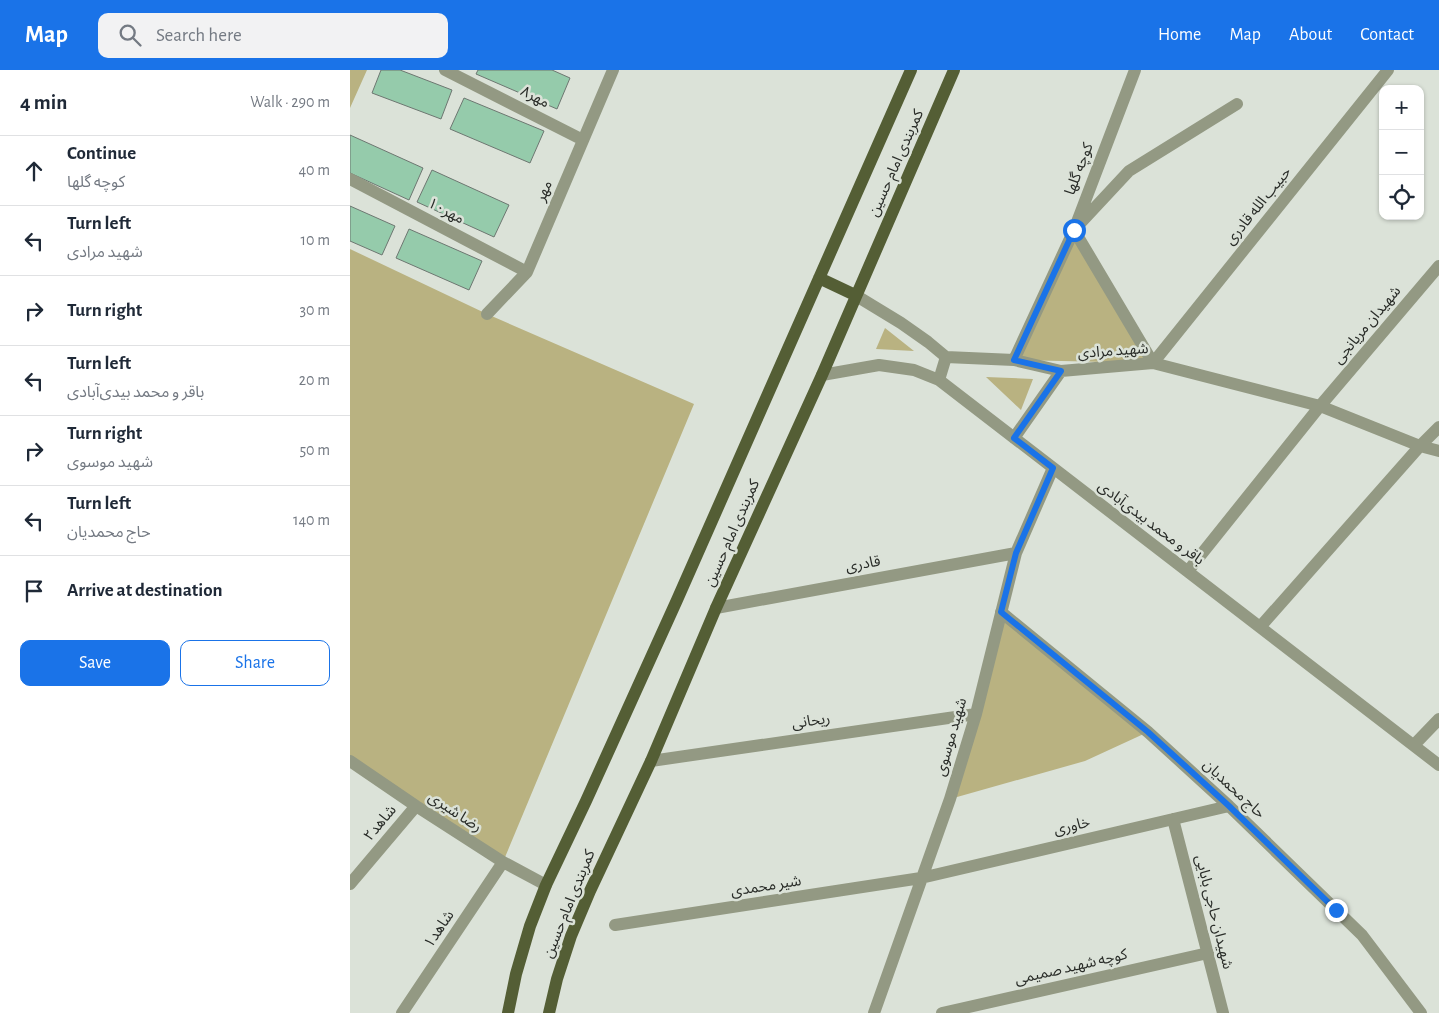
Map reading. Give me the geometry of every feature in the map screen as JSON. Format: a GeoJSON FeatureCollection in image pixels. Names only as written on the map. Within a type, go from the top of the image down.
{"type":"FeatureCollection","features":[{"type":"Feature","properties":{"kind":"main road","name":"کمربندی امام حسین"},"geometry":{"type":"LineString","coordinates":[[508,1013],[516,974],[530,926],[546,885],[673,609],[911,70]]}},
{"type":"Feature","properties":{"kind":"main road","name":"کمربندی امام حسین"},"geometry":{"type":"LineString","coordinates":[[549,1013],[557,979],[571,936],[590,891],[651,761],[716,608],[822,375],[954,70]]}},
{"type":"Feature","properties":{"kind":"main road"},"geometry":{"type":"LineString","coordinates":[[819,278],[855,296]]}},
{"type":"Feature","properties":{"kind":"street","name":"مهر۸"},"geometry":{"type":"LineString","coordinates":[[445,70],[583,140]]}},
{"type":"Feature","properties":{"kind":"street","name":"مهر"},"geometry":{"type":"LineString","coordinates":[[487,314],[527,272],[613,70]]}},
{"type":"Feature","properties":{"kind":"street","name":"کوچه گلها"},"geometry":{"type":"LineString","coordinates":[[1014,360],[1074,230],[1135,70]]}},
{"type":"Feature","properties":{"kind":"street","name":"حبیب الله قادری"},"geometry":{"type":"LineString","coordinates":[[1153,363],[1388,70]]}},
{"type":"Feature","properties":{"kind":"street"},"geometry":{"type":"LineString","coordinates":[[1153,363],[1074,230],[1129,171],[1238,104]]}},
{"type":"Feature","properties":{"kind":"street","name":"مهر۱۰"},"geometry":{"type":"LineString","coordinates":[[350,179],[527,272]]}},
{"type":"Feature","properties":{"kind":"street","name":"شهیدان مریانجی"},"geometry":{"type":"LineString","coordinates":[[1188,571],[1320,406],[1439,266]]}},
{"type":"Feature","properties":{"kind":"street"},"geometry":{"type":"LineString","coordinates":[[855,296],[901,323],[946,357],[939,380]]}},
{"type":"Feature","properties":{"kind":"street","name":"شهید مرادی"},"geometry":{"type":"LineString","coordinates":[[946,357],[1014,360],[1061,371],[1153,363],[1320,406],[1420,446],[1439,451]]}},
{"type":"Feature","properties":{"kind":"street","name":"باقر و محمد بیدی‌آبادی"},"geometry":{"type":"LineString","coordinates":[[822,375],[879,365],[914,370],[939,380],[1439,764]]}},
{"type":"Feature","properties":{"kind":"street"},"geometry":{"type":"LineString","coordinates":[[1014,438],[1061,371]]}},
{"type":"Feature","properties":{"kind":"street"},"geometry":{"type":"LineString","coordinates":[[1260,626],[1439,427]]}},
{"type":"Feature","properties":{"kind":"street","name":"شهید موسوی"},"geometry":{"type":"LineString","coordinates":[[874,1013],[950,799],[976,714],[1016,553],[1053,468]]}},
{"type":"Feature","properties":{"kind":"street","name":"قادری"},"geometry":{"type":"LineString","coordinates":[[716,608],[1016,553]]}},
{"type":"Feature","properties":{"kind":"street","name":"حاج محمدیان"},"geometry":{"type":"LineString","coordinates":[[1001,612],[1148,732],[1229,806],[1362,935],[1421,1013]]}},
{"type":"Feature","properties":{"kind":"street","name":"ریحانی"},"geometry":{"type":"LineString","coordinates":[[651,761],[976,714]]}},
{"type":"Feature","properties":{"kind":"street"},"geometry":{"type":"LineString","coordinates":[[1414,745],[1439,719]]}},
{"type":"Feature","properties":{"kind":"street","name":"رضا شیری"},"geometry":{"type":"LineString","coordinates":[[350,761],[503,862],[546,885]]}},
{"type":"Feature","properties":{"kind":"street","name":"شاهد۲"},"geometry":{"type":"LineString","coordinates":[[350,884],[416,806]]}},
{"type":"Feature","properties":{"kind":"street","name":"خاوری"},"geometry":{"type":"LineString","coordinates":[[922,878],[1229,806]]}},
{"type":"Feature","properties":{"kind":"street","name":"شهیدان حاجی بابایی"},"geometry":{"type":"LineString","coordinates":[[1173,819],[1222,1013]]}},
{"type":"Feature","properties":{"kind":"street","name":"شاهد۱"},"geometry":{"type":"LineString","coordinates":[[402,1013],[503,862]]}},
{"type":"Feature","properties":{"kind":"street","name":"شیر محمدی"},"geometry":{"type":"LineString","coordinates":[[615,925],[922,878]]}},
{"type":"Feature","properties":{"kind":"street","name":"کوچه شهید صمیمی"},"geometry":{"type":"LineString","coordinates":[[942,1013],[1208,953]]}},
{"type":"Feature","properties":{"kind":"shaded area"},"geometry":{"type":"Polygon","coordinates":[[[350,70],[367,70],[350,108],[350,70]]]}},
{"type":"Feature","properties":{"kind":"shaded area"},"geometry":{"type":"Polygon","coordinates":[[[1074,230],[1153,363],[1014,360],[1074,230]]]}},
{"type":"Feature","properties":{"kind":"shaded area"},"geometry":{"type":"Polygon","coordinates":[[[350,249],[487,314],[694,404],[503,862],[350,761],[350,249]]]}},
{"type":"Feature","properties":{"kind":"shaded area"},"geometry":{"type":"Polygon","coordinates":[[[885,328],[914,351],[876,349],[885,328]]]}},
{"type":"Feature","properties":{"kind":"shaded area"},"geometry":{"type":"Polygon","coordinates":[[[986,377],[1033,379],[1021,410],[986,377]]]}},
{"type":"Feature","properties":{"kind":"shaded area"},"geometry":{"type":"Polygon","coordinates":[[[1001,612],[1148,732],[1085,761],[950,799],[1001,612]]]}},
{"type":"Feature","properties":{"kind":"building"},"geometry":{"type":"Polygon","coordinates":[[[381,70],[400,70],[452,90],[441,119],[372,93],[381,70]]]}},
{"type":"Feature","properties":{"kind":"building"},"geometry":{"type":"Polygon","coordinates":[[[478,70],[552,70],[570,78],[557,109],[476,74],[478,70]]]}},
{"type":"Feature","properties":{"kind":"building"},"geometry":{"type":"Polygon","coordinates":[[[464,98],[544,131],[530,163],[450,129],[464,98]]]}},
{"type":"Feature","properties":{"kind":"building"},"geometry":{"type":"Polygon","coordinates":[[[350,135],[423,168],[409,200],[350,173],[350,135]]]}},
{"type":"Feature","properties":{"kind":"building"},"geometry":{"type":"Polygon","coordinates":[[[432,170],[509,205],[494,237],[417,202],[432,170]]]}},
{"type":"Feature","properties":{"kind":"building"},"geometry":{"type":"Polygon","coordinates":[[[350,206],[395,226],[382,255],[350,241],[350,206]]]}},
{"type":"Feature","properties":{"kind":"building"},"geometry":{"type":"Polygon","coordinates":[[[409,229],[482,261],[469,290],[396,258],[409,229]]]}},
{"type":"Feature","properties":{"kind":"route"},"geometry":{"type":"LineString","coordinates":[[1074,230],[1014,360],[1061,371],[1014,438],[1053,468],[1016,553],[1001,612],[1148,732],[1229,806],[1336,910]]}}]}
